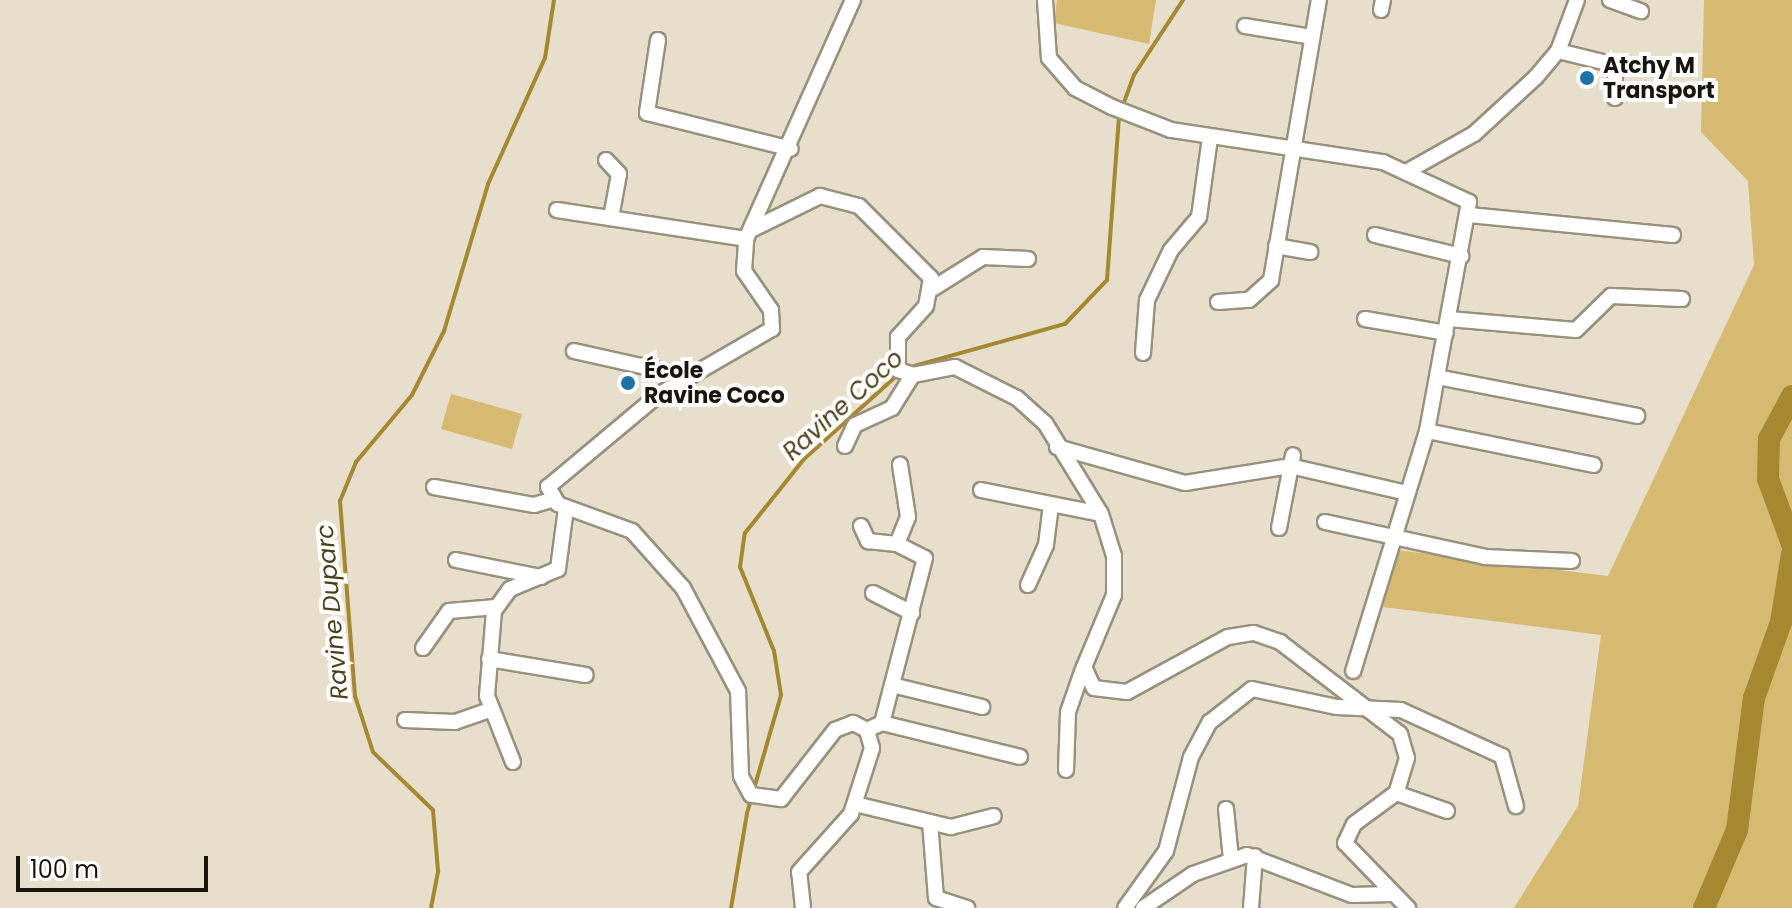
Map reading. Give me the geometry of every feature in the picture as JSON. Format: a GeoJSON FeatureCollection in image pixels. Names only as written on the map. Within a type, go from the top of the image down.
{"type":"FeatureCollection","features":[{"type":"Feature","properties":{"kind":"street"},"geometry":{"type":"LineString","coordinates":[[803,908],[799,872],[855,804],[872,748],[867,730],[853,723],[835,730],[795,788],[773,801],[751,795],[741,776],[738,691],[705,621],[632,531],[566,508],[552,500],[548,487],[560,471],[686,376],[772,329],[771,310],[744,271],[749,235],[791,149],[853,0]]}},
{"type":"Feature","properties":{"kind":"street"},"geometry":{"type":"LineString","coordinates":[[1045,0],[1049,58],[1075,88],[1112,107],[1210,138],[1291,144],[1406,172],[1459,192],[1469,215],[1427,431],[1353,671]]}},
{"type":"Feature","properties":{"kind":"street"},"geometry":{"type":"LineString","coordinates":[[1218,302],[1261,292],[1276,246],[1291,144],[1319,0]]}},
{"type":"Feature","properties":{"kind":"street"},"geometry":{"type":"LineString","coordinates":[[1406,172],[1474,134],[1558,51],[1577,0]]}},
{"type":"Feature","properties":{"kind":"street"},"geometry":{"type":"LineString","coordinates":[[1610,0],[1641,11]]}},
{"type":"Feature","properties":{"kind":"street"},"geometry":{"type":"LineString","coordinates":[[1245,26],[1312,37]]}},
{"type":"Feature","properties":{"kind":"street"},"geometry":{"type":"LineString","coordinates":[[658,40],[645,97],[654,119],[791,149]]}},
{"type":"Feature","properties":{"kind":"street"},"geometry":{"type":"LineString","coordinates":[[1558,51],[1615,65],[1615,98]]}},
{"type":"Feature","properties":{"kind":"street"},"geometry":{"type":"LineString","coordinates":[[1143,353],[1147,300],[1171,250],[1199,217],[1210,138]]}},
{"type":"Feature","properties":{"kind":"street"},"geometry":{"type":"LineString","coordinates":[[606,160],[619,174],[611,218]]}},
{"type":"Feature","properties":{"kind":"street"},"geometry":{"type":"LineString","coordinates":[[557,210],[749,235],[809,199],[839,197],[919,261],[932,289]]}},
{"type":"Feature","properties":{"kind":"street"},"geometry":{"type":"LineString","coordinates":[[1469,215],[1673,235]]}},
{"type":"Feature","properties":{"kind":"street"},"geometry":{"type":"LineString","coordinates":[[1375,235],[1461,256]]}},
{"type":"Feature","properties":{"kind":"street"},"geometry":{"type":"LineString","coordinates":[[1276,246],[1310,252]]}},
{"type":"Feature","properties":{"kind":"street"},"geometry":{"type":"LineString","coordinates":[[913,375],[893,361],[898,337],[932,289],[983,257],[1028,259]]}},
{"type":"Feature","properties":{"kind":"street"},"geometry":{"type":"LineString","coordinates":[[1365,319],[1447,326],[1576,330],[1611,296],[1682,299]]}},
{"type":"Feature","properties":{"kind":"street"},"geometry":{"type":"LineString","coordinates":[[574,351],[686,376]]}},
{"type":"Feature","properties":{"kind":"street"},"geometry":{"type":"LineString","coordinates":[[845,446],[855,425],[892,408],[913,375],[942,366],[962,370],[1028,405],[1057,447],[1101,514],[1114,556],[1114,595],[1068,712],[1066,770]]}},
{"type":"Feature","properties":{"kind":"street"},"geometry":{"type":"LineString","coordinates":[[1437,377],[1637,416]]}},
{"type":"Feature","properties":{"kind":"street"},"geometry":{"type":"LineString","coordinates":[[1427,431],[1594,465]]}},
{"type":"Feature","properties":{"kind":"street"},"geometry":{"type":"LineString","coordinates":[[1057,447],[1192,484],[1292,461],[1407,493]]}},
{"type":"Feature","properties":{"kind":"street"},"geometry":{"type":"LineString","coordinates":[[1279,528],[1292,461]]}},
{"type":"Feature","properties":{"kind":"street"},"geometry":{"type":"LineString","coordinates":[[897,544],[908,517],[900,465]]}},
{"type":"Feature","properties":{"kind":"street"},"geometry":{"type":"LineString","coordinates":[[434,487],[534,505],[552,500]]}},
{"type":"Feature","properties":{"kind":"street"},"geometry":{"type":"LineString","coordinates":[[981,490],[1051,507],[1101,514]]}},
{"type":"Feature","properties":{"kind":"street"},"geometry":{"type":"LineString","coordinates":[[1028,585],[1046,545],[1051,507]]}},
{"type":"Feature","properties":{"kind":"street"},"geometry":{"type":"LineString","coordinates":[[513,762],[490,710],[489,659],[496,607],[510,589],[541,577],[562,561],[566,508]]}},
{"type":"Feature","properties":{"kind":"street"},"geometry":{"type":"LineString","coordinates":[[1325,522],[1392,540],[1485,557],[1572,561]]}},
{"type":"Feature","properties":{"kind":"street"},"geometry":{"type":"LineString","coordinates":[[861,526],[868,541],[897,544],[925,558],[882,723]]}},
{"type":"Feature","properties":{"kind":"street"},"geometry":{"type":"LineString","coordinates":[[456,560],[541,577]]}},
{"type":"Feature","properties":{"kind":"street"},"geometry":{"type":"LineString","coordinates":[[873,593],[912,613]]}},
{"type":"Feature","properties":{"kind":"street"},"geometry":{"type":"LineString","coordinates":[[423,648],[449,611],[496,607]]}},
{"type":"Feature","properties":{"kind":"street"},"geometry":{"type":"LineString","coordinates":[[1084,667],[1094,688],[1120,694],[1228,637],[1254,633],[1280,642],[1353,705],[1405,744],[1396,793],[1345,838],[1349,853],[1408,908]]}},
{"type":"Feature","properties":{"kind":"street"},"geometry":{"type":"LineString","coordinates":[[489,659],[586,675]]}},
{"type":"Feature","properties":{"kind":"street"},"geometry":{"type":"LineString","coordinates":[[892,685],[982,707]]}},
{"type":"Feature","properties":{"kind":"street"},"geometry":{"type":"LineString","coordinates":[[1125,908],[1166,851],[1191,757],[1223,705],[1260,688],[1324,705],[1401,710],[1502,756],[1516,806]]}},
{"type":"Feature","properties":{"kind":"street"},"geometry":{"type":"LineString","coordinates":[[405,720],[455,722],[490,710]]}},
{"type":"Feature","properties":{"kind":"street"},"geometry":{"type":"LineString","coordinates":[[867,730],[882,723],[1020,757]]}},
{"type":"Feature","properties":{"kind":"street"},"geometry":{"type":"LineString","coordinates":[[1396,793],[1447,811]]}},
{"type":"Feature","properties":{"kind":"street"},"geometry":{"type":"LineString","coordinates":[[855,804],[963,827],[994,816]]}},
{"type":"Feature","properties":{"kind":"street"},"geometry":{"type":"LineString","coordinates":[[1226,809],[1231,859]]}},
{"type":"Feature","properties":{"kind":"street"},"geometry":{"type":"LineString","coordinates":[[930,822],[936,898],[967,908]]}},
{"type":"Feature","properties":{"kind":"street"},"geometry":{"type":"LineString","coordinates":[[1143,908],[1231,859],[1255,856],[1352,895],[1392,894]]}},
{"type":"Feature","properties":{"kind":"street"},"geometry":{"type":"LineString","coordinates":[[1251,908],[1255,856]]}},
{"type":"Feature","properties":{"kind":"shaded area"},"geometry":{"type":"Polygon","coordinates":[[[1057,0],[1156,0],[1149,44],[1054,23],[1057,0]]]}},
{"type":"Feature","properties":{"kind":"shaded area"},"geometry":{"type":"Polygon","coordinates":[[[1704,0],[1792,0],[1792,908],[1514,908],[1578,806],[1601,635],[1383,607],[1397,550],[1608,576],[1754,265],[1748,181],[1701,132],[1704,0]]]}},
{"type":"Feature","properties":{"kind":"shaded area"},"geometry":{"type":"Polygon","coordinates":[[[451,394],[522,414],[512,449],[441,429],[451,394]]]}},
{"type":"Feature","properties":{"kind":"waterway","name":"Ravine Duparc"},"geometry":{"type":"LineString","coordinates":[[431,908],[438,871],[433,810],[373,752],[355,696],[340,501],[356,462],[412,395],[444,331],[488,184],[545,58],[554,0]]}},
{"type":"Feature","properties":{"kind":"waterway","name":"Ravine Coco"},"geometry":{"type":"LineString","coordinates":[[907,368],[1065,324],[1107,280],[1119,116],[1134,75],[1183,0]]}},
{"type":"Feature","properties":{"kind":"waterway","name":"Ravine Coco"},"geometry":{"type":"LineString","coordinates":[[731,908],[747,813],[781,695],[774,651],[740,567],[745,533],[804,459],[900,373]]}},
{"type":"Feature","properties":{"kind":"waterway"},"geometry":{"type":"LineString","coordinates":[[1792,396],[1769,439],[1768,479],[1792,544]]}},
{"type":"Feature","properties":{"kind":"waterway"},"geometry":{"type":"LineString","coordinates":[[1704,908],[1737,830],[1754,698],[1781,622],[1792,554]]}},
{"type":"Feature","properties":{"kind":"place","name":"Atchy M Transport"},"geometry":{"type":"Point","coordinates":[1587,78]}},
{"type":"Feature","properties":{"kind":"place","name":"École Ravine Coco"},"geometry":{"type":"Point","coordinates":[628,383]}}]}
